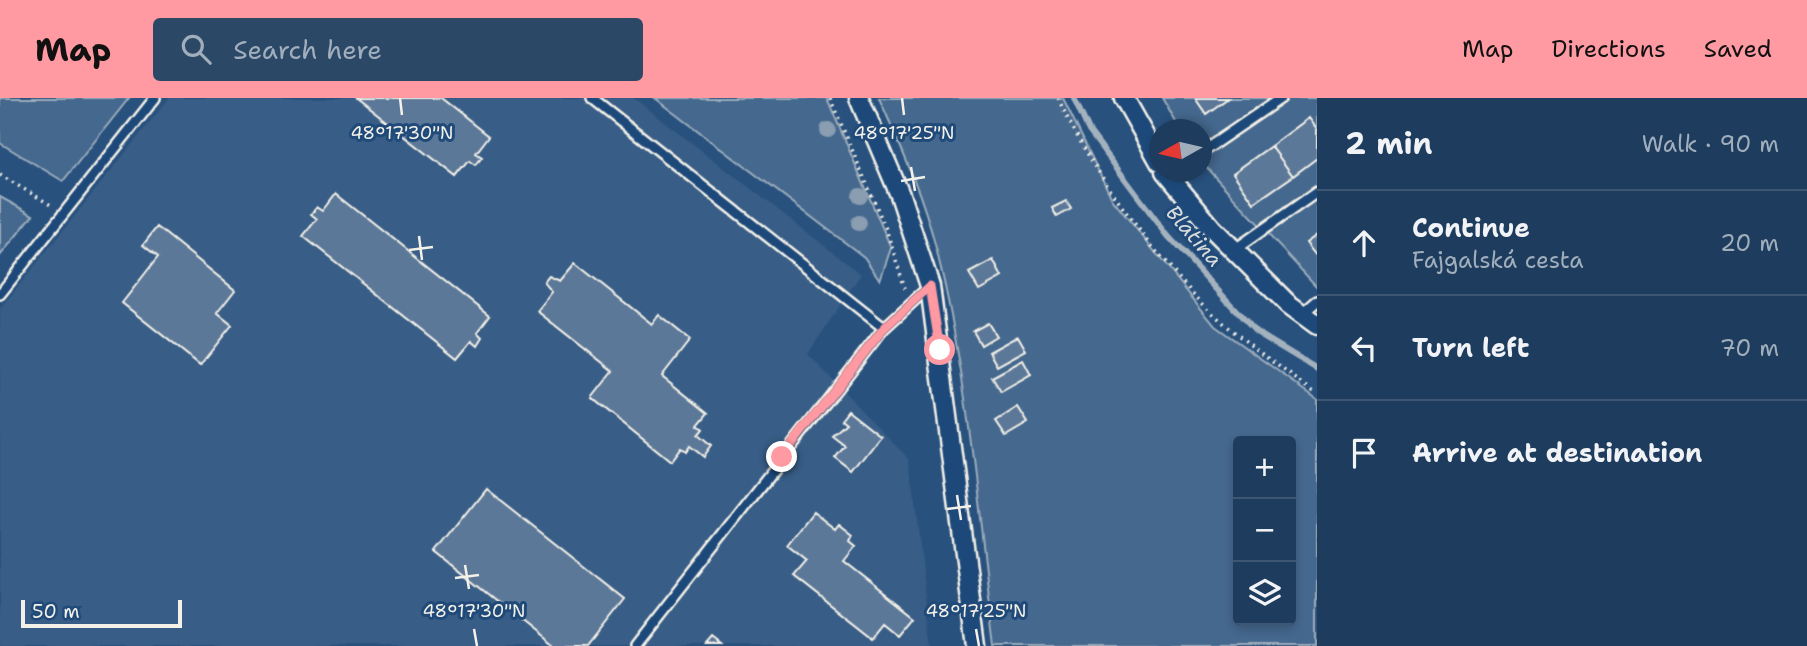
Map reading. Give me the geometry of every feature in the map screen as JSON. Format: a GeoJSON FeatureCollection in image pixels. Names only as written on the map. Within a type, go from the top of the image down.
{"type":"FeatureCollection","features":[{"type":"Feature","properties":{"kind":"street"},"geometry":{"type":"LineString","coordinates":[[859,98],[900,195],[930,286],[977,646]]}},
{"type":"Feature","properties":{"kind":"street"},"geometry":{"type":"LineString","coordinates":[[1124,98],[1149,141]]}},
{"type":"Feature","properties":{"kind":"street"},"geometry":{"type":"LineString","coordinates":[[1176,182],[1234,250],[1317,325]]}},
{"type":"Feature","properties":{"kind":"lane"},"geometry":{"type":"LineString","coordinates":[[0,294],[155,98]]}},
{"type":"Feature","properties":{"kind":"lane"},"geometry":{"type":"LineString","coordinates":[[592,98],[884,328]]}},
{"type":"Feature","properties":{"kind":"lane"},"geometry":{"type":"LineString","coordinates":[[1212,145],[1281,98]]}},
{"type":"Feature","properties":{"kind":"lane"},"geometry":{"type":"LineString","coordinates":[[1234,250],[1317,191]]}},
{"type":"Feature","properties":{"kind":"lane"},"geometry":{"type":"LineString","coordinates":[[635,646],[884,328],[930,286]]}},
{"type":"Feature","properties":{"kind":"lane"},"geometry":{"type":"LineString","coordinates":[[1302,314],[1317,301]]}},
{"type":"Feature","properties":{"kind":"path"},"geometry":{"type":"LineString","coordinates":[[830,98],[898,261]]}},
{"type":"Feature","properties":{"kind":"path"},"geometry":{"type":"LineString","coordinates":[[1058,98],[1111,190],[1203,303],[1264,357],[1317,394]]}},
{"type":"Feature","properties":{"kind":"path"},"geometry":{"type":"LineString","coordinates":[[0,174],[65,213]]}},
{"type":"Feature","properties":{"kind":"shaded area"},"geometry":{"type":"Polygon","coordinates":[[[0,98],[129,98],[63,181],[0,143],[0,98]]]}},
{"type":"Feature","properties":{"kind":"shaded area"},"geometry":{"type":"Polygon","coordinates":[[[169,98],[634,98],[861,274],[808,354],[910,460],[932,646],[0,646],[0,309],[169,98]]]}},
{"type":"Feature","properties":{"kind":"shaded area"},"geometry":{"type":"Polygon","coordinates":[[[655,98],[827,98],[891,248],[880,280],[864,257],[655,98]]]}},
{"type":"Feature","properties":{"kind":"shaded area"},"geometry":{"type":"Polygon","coordinates":[[[879,98],[1063,98],[1112,199],[1215,326],[1317,399],[1317,646],[995,646],[972,448],[957,349],[937,252],[912,174],[879,98]]]}},
{"type":"Feature","properties":{"kind":"shaded area"},"geometry":{"type":"Polygon","coordinates":[[[1162,98],[1317,98],[1317,287],[1212,174],[1212,119],[1174,119],[1162,98]]]}},
{"type":"Feature","properties":{"kind":"shaded area"},"geometry":{"type":"Polygon","coordinates":[[[0,197],[33,215],[0,256],[0,197]]]}},
{"type":"Feature","properties":{"kind":"building"},"geometry":{"type":"Polygon","coordinates":[[[356,98],[441,98],[489,136],[476,153],[482,157],[476,165],[470,161],[457,177],[356,98]]]}},
{"type":"Feature","properties":{"kind":"building"},"geometry":{"type":"Polygon","coordinates":[[[1195,98],[1228,98],[1206,114],[1195,98]]]}},
{"type":"Feature","properties":{"kind":"building"},"geometry":{"type":"Polygon","coordinates":[[[1309,118],[1317,129],[1317,158],[1293,176],[1271,146],[1309,118]]]}},
{"type":"Feature","properties":{"kind":"building"},"geometry":{"type":"Polygon","coordinates":[[[1271,146],[1293,176],[1254,203],[1233,173],[1271,146]]]}},
{"type":"Feature","properties":{"kind":"building"},"geometry":{"type":"Polygon","coordinates":[[[336,194],[490,316],[477,333],[482,338],[477,346],[471,341],[457,358],[303,236],[317,219],[311,214],[317,207],[323,211],[336,194]]]}},
{"type":"Feature","properties":{"kind":"building"},"geometry":{"type":"Polygon","coordinates":[[[1066,201],[1071,209],[1057,217],[1052,208],[1066,201]]]}},
{"type":"Feature","properties":{"kind":"building"},"geometry":{"type":"Polygon","coordinates":[[[157,227],[235,290],[217,313],[232,325],[200,365],[122,303],[158,257],[143,245],[157,227]]]}},
{"type":"Feature","properties":{"kind":"building"},"geometry":{"type":"Polygon","coordinates":[[[1317,235],[1317,257],[1306,243],[1317,235]]]}},
{"type":"Feature","properties":{"kind":"building"},"geometry":{"type":"Polygon","coordinates":[[[993,260],[1002,277],[979,290],[969,273],[993,260]]]}},
{"type":"Feature","properties":{"kind":"building"},"geometry":{"type":"Polygon","coordinates":[[[575,263],[652,324],[659,315],[690,340],[662,376],[708,413],[698,425],[703,429],[698,435],[711,446],[703,457],[689,446],[685,452],[680,448],[670,461],[592,398],[613,371],[537,311],[552,292],[544,282],[549,276],[560,281],[575,263]]]}},
{"type":"Feature","properties":{"kind":"building"},"geometry":{"type":"Polygon","coordinates":[[[988,323],[996,336],[981,345],[973,331],[988,323]]]}},
{"type":"Feature","properties":{"kind":"building"},"geometry":{"type":"Polygon","coordinates":[[[1018,336],[1026,350],[997,366],[989,352],[1018,336]]]}},
{"type":"Feature","properties":{"kind":"building"},"geometry":{"type":"Polygon","coordinates":[[[1023,360],[1031,375],[1001,392],[992,377],[1023,360]]]}},
{"type":"Feature","properties":{"kind":"building"},"geometry":{"type":"Polygon","coordinates":[[[1018,407],[1028,423],[1006,436],[996,421],[1018,407]]]}},
{"type":"Feature","properties":{"kind":"building"},"geometry":{"type":"Polygon","coordinates":[[[848,410],[881,436],[853,472],[835,458],[845,446],[832,436],[846,423],[841,419],[848,410]]]}},
{"type":"Feature","properties":{"kind":"building"},"geometry":{"type":"Polygon","coordinates":[[[486,489],[625,599],[588,646],[554,646],[436,552],[486,489]]]}},
{"type":"Feature","properties":{"kind":"building"},"geometry":{"type":"Polygon","coordinates":[[[813,512],[835,529],[839,524],[853,535],[850,541],[856,546],[844,561],[915,617],[900,635],[885,623],[873,638],[794,576],[807,561],[787,545],[813,512]]]}},
{"type":"Feature","properties":{"kind":"building"},"geometry":{"type":"Polygon","coordinates":[[[713,639],[722,646],[707,646],[713,639]]]}},
{"type":"Feature","properties":{"kind":"waterway","name":"Blatina"},"geometry":{"type":"LineString","coordinates":[[1074,98],[1089,131],[1168,236],[1256,332],[1317,369]]}},
{"type":"Feature","properties":{"kind":"route"},"geometry":{"type":"LineString","coordinates":[[782,457],[884,328],[930,286],[940,350]]}}]}
